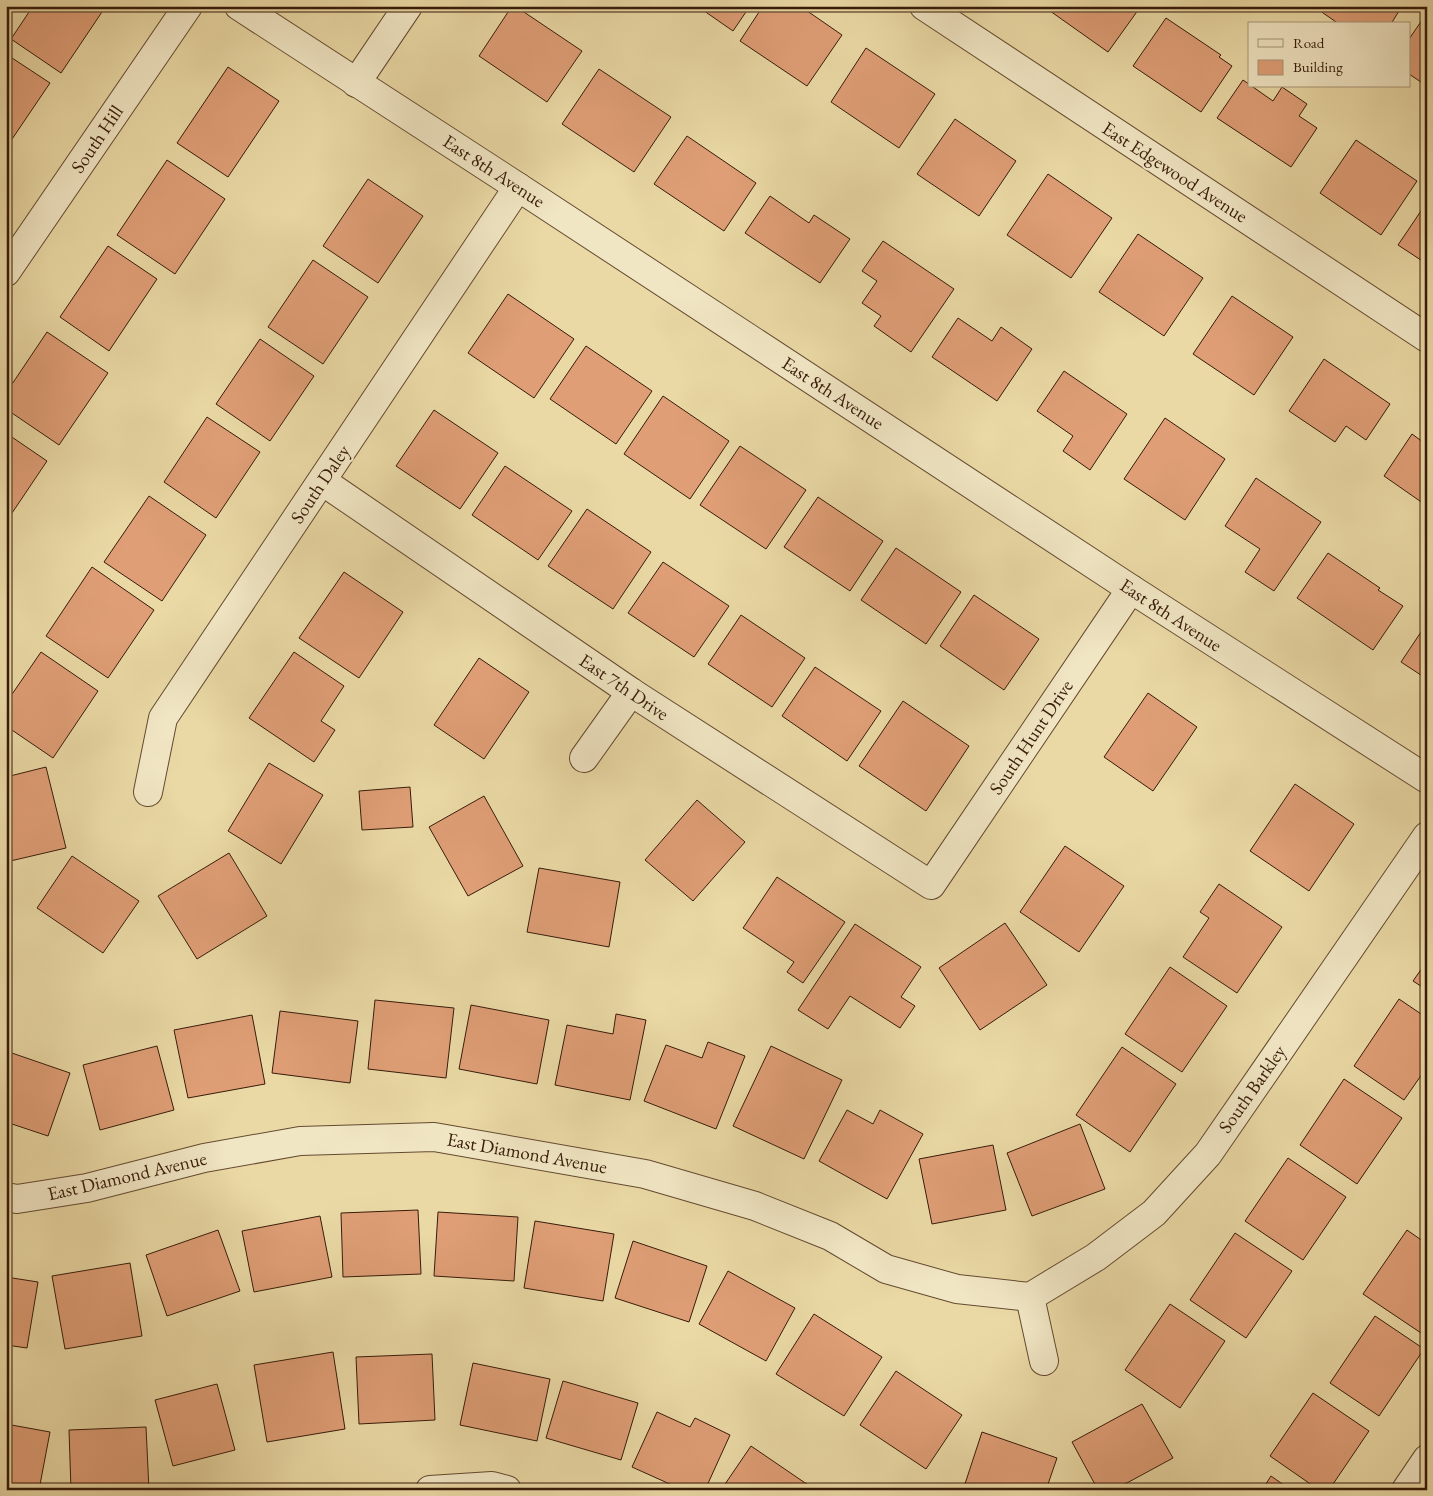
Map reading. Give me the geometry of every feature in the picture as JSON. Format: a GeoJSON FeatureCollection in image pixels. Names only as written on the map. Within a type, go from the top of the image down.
{"type":"FeatureCollection","features":[{"type":"Feature","properties":{"kind":"street","name":"South Hill"},"geometry":{"type":"LineString","coordinates":[[6,272],[188,6]]}},
{"type":"Feature","properties":{"kind":"street","name":"East 8th Avenue"},"geometry":{"type":"LineString","coordinates":[[239,6],[1131,589],[1427,779]]}},
{"type":"Feature","properties":{"kind":"street"},"geometry":{"type":"LineString","coordinates":[[356,83],[408,6]]}},
{"type":"Feature","properties":{"kind":"street","name":"East Edgewood Avenue"},"geometry":{"type":"LineString","coordinates":[[924,6],[1427,338]]}},
{"type":"Feature","properties":{"kind":"street","name":"South Daley"},"geometry":{"type":"LineString","coordinates":[[148,792],[163,718],[518,187]]}},
{"type":"Feature","properties":{"kind":"street","name":"East 7th Drive"},"geometry":{"type":"LineString","coordinates":[[322,481],[631,692],[930,885]]}},
{"type":"Feature","properties":{"kind":"street","name":"South Hunt Drive"},"geometry":{"type":"LineString","coordinates":[[930,885],[1131,589]]}},
{"type":"Feature","properties":{"kind":"street"},"geometry":{"type":"LineString","coordinates":[[584,758],[631,692]]}},
{"type":"Feature","properties":{"kind":"street","name":"South Barkley"},"geometry":{"type":"LineString","coordinates":[[1030,1296],[1096,1257],[1154,1213],[1208,1154],[1427,836]]}},
{"type":"Feature","properties":{"kind":"street","name":"East Diamond Avenue"},"geometry":{"type":"LineString","coordinates":[[6,1197],[17,1199],[87,1188],[204,1158],[300,1141],[434,1137],[645,1174],[755,1206],[830,1236],[886,1269],[957,1289],[1030,1296]]}},
{"type":"Feature","properties":{"kind":"street"},"geometry":{"type":"LineString","coordinates":[[1030,1296],[1044,1361]]}},
{"type":"Feature","properties":{"kind":"street"},"geometry":{"type":"LineString","coordinates":[[1406,1490],[1427,1460]]}},
{"type":"Feature","properties":{"kind":"street"},"geometry":{"type":"LineString","coordinates":[[430,1490],[492,1486],[507,1490]]}},
{"type":"Feature","properties":{"kind":"building"},"geometry":{"type":"Polygon","coordinates":[[[33,6],[106,6],[61,73],[11,39],[33,6]]]}},
{"type":"Feature","properties":{"kind":"building"},"geometry":{"type":"Polygon","coordinates":[[[512,6],[515,6],[582,51],[547,102],[479,56],[512,6]]]}},
{"type":"Feature","properties":{"kind":"building"},"geometry":{"type":"Polygon","coordinates":[[[697,6],[750,6],[733,31],[697,6]]]}},
{"type":"Feature","properties":{"kind":"building"},"geometry":{"type":"Polygon","coordinates":[[[763,6],[800,6],[842,35],[807,86],[740,41],[763,6]]]}},
{"type":"Feature","properties":{"kind":"building"},"geometry":{"type":"Polygon","coordinates":[[[1043,6],[1141,6],[1108,52],[1043,6]]]}},
{"type":"Feature","properties":{"kind":"building"},"geometry":{"type":"Polygon","coordinates":[[[1313,6],[1402,6],[1392,22],[1336,22],[1313,6]]]}},
{"type":"Feature","properties":{"kind":"building"},"geometry":{"type":"Polygon","coordinates":[[[1427,13],[1427,86],[1410,75],[1410,38],[1427,13]]]}},
{"type":"Feature","properties":{"kind":"building"},"geometry":{"type":"Polygon","coordinates":[[[1166,18],[1221,55],[1219,57],[1232,66],[1201,112],[1133,66],[1166,18]]]}},
{"type":"Feature","properties":{"kind":"building"},"geometry":{"type":"Polygon","coordinates":[[[866,48],[935,94],[899,148],[831,102],[866,48]]]}},
{"type":"Feature","properties":{"kind":"building"},"geometry":{"type":"Polygon","coordinates":[[[6,54],[50,83],[6,148],[6,54]]]}},
{"type":"Feature","properties":{"kind":"building"},"geometry":{"type":"Polygon","coordinates":[[[228,67],[279,101],[228,177],[177,143],[228,67]]]}},
{"type":"Feature","properties":{"kind":"building"},"geometry":{"type":"Polygon","coordinates":[[[599,69],[671,117],[634,172],[562,124],[599,69]]]}},
{"type":"Feature","properties":{"kind":"building"},"geometry":{"type":"Polygon","coordinates":[[[1243,80],[1248,84],[1248,88],[1254,88],[1273,101],[1281,88],[1283,88],[1307,104],[1299,116],[1317,128],[1291,167],[1217,118],[1243,80]]]}},
{"type":"Feature","properties":{"kind":"building"},"geometry":{"type":"Polygon","coordinates":[[[955,119],[1016,161],[979,216],[917,174],[955,119]]]}},
{"type":"Feature","properties":{"kind":"building"},"geometry":{"type":"Polygon","coordinates":[[[687,136],[756,183],[724,231],[654,184],[687,136]]]}},
{"type":"Feature","properties":{"kind":"building"},"geometry":{"type":"Polygon","coordinates":[[[1356,140],[1417,181],[1381,235],[1320,193],[1356,140]]]}},
{"type":"Feature","properties":{"kind":"building"},"geometry":{"type":"Polygon","coordinates":[[[167,160],[225,199],[175,274],[117,235],[167,160]]]}},
{"type":"Feature","properties":{"kind":"building"},"geometry":{"type":"Polygon","coordinates":[[[1048,174],[1112,218],[1071,278],[1007,235],[1048,174]]]}},
{"type":"Feature","properties":{"kind":"building"},"geometry":{"type":"Polygon","coordinates":[[[368,179],[423,216],[378,283],[323,246],[368,179]]]}},
{"type":"Feature","properties":{"kind":"building"},"geometry":{"type":"Polygon","coordinates":[[[770,196],[809,223],[814,215],[850,239],[820,283],[745,233],[770,196]]]}},
{"type":"Feature","properties":{"kind":"building"},"geometry":{"type":"Polygon","coordinates":[[[1427,202],[1427,264],[1398,245],[1427,202]]]}},
{"type":"Feature","properties":{"kind":"building"},"geometry":{"type":"Polygon","coordinates":[[[1138,234],[1203,278],[1164,336],[1099,292],[1138,234]]]}},
{"type":"Feature","properties":{"kind":"building"},"geometry":{"type":"Polygon","coordinates":[[[883,241],[954,289],[911,352],[874,326],[881,316],[862,303],[877,281],[862,271],[883,241]]]}},
{"type":"Feature","properties":{"kind":"building"},"geometry":{"type":"Polygon","coordinates":[[[108,246],[157,279],[109,351],[60,317],[108,246]]]}},
{"type":"Feature","properties":{"kind":"building"},"geometry":{"type":"Polygon","coordinates":[[[313,260],[368,297],[323,364],[268,327],[313,260]]]}},
{"type":"Feature","properties":{"kind":"building"},"geometry":{"type":"Polygon","coordinates":[[[508,294],[574,339],[534,398],[468,353],[508,294]]]}},
{"type":"Feature","properties":{"kind":"building"},"geometry":{"type":"Polygon","coordinates":[[[1232,296],[1293,337],[1254,395],[1193,354],[1232,296]]]}},
{"type":"Feature","properties":{"kind":"building"},"geometry":{"type":"Polygon","coordinates":[[[958,318],[992,341],[1001,327],[1032,349],[997,401],[932,357],[958,318]]]}},
{"type":"Feature","properties":{"kind":"building"},"geometry":{"type":"Polygon","coordinates":[[[47,332],[108,373],[59,445],[6,409],[6,393],[47,332]]]}},
{"type":"Feature","properties":{"kind":"building"},"geometry":{"type":"Polygon","coordinates":[[[260,339],[314,376],[270,441],[216,404],[260,339]]]}},
{"type":"Feature","properties":{"kind":"building"},"geometry":{"type":"Polygon","coordinates":[[[586,346],[652,391],[616,444],[550,399],[586,346]]]}},
{"type":"Feature","properties":{"kind":"building"},"geometry":{"type":"Polygon","coordinates":[[[1324,359],[1390,404],[1366,440],[1346,426],[1335,442],[1289,411],[1324,359]]]}},
{"type":"Feature","properties":{"kind":"building"},"geometry":{"type":"Polygon","coordinates":[[[1064,371],[1127,414],[1090,470],[1063,451],[1073,436],[1037,411],[1064,371]]]}},
{"type":"Feature","properties":{"kind":"building"},"geometry":{"type":"Polygon","coordinates":[[[663,396],[729,441],[690,499],[624,454],[663,396]]]}},
{"type":"Feature","properties":{"kind":"building"},"geometry":{"type":"Polygon","coordinates":[[[434,410],[498,453],[460,509],[396,466],[434,410]]]}},
{"type":"Feature","properties":{"kind":"building"},"geometry":{"type":"Polygon","coordinates":[[[207,417],[260,452],[216,518],[164,482],[207,417]]]}},
{"type":"Feature","properties":{"kind":"building"},"geometry":{"type":"Polygon","coordinates":[[[1165,418],[1225,459],[1185,520],[1124,479],[1165,418]]]}},
{"type":"Feature","properties":{"kind":"building"},"geometry":{"type":"Polygon","coordinates":[[[6,433],[47,461],[6,522],[6,433]]]}},
{"type":"Feature","properties":{"kind":"building"},"geometry":{"type":"Polygon","coordinates":[[[1412,434],[1427,445],[1427,506],[1384,476],[1412,434]]]}},
{"type":"Feature","properties":{"kind":"building"},"geometry":{"type":"Polygon","coordinates":[[[740,446],[806,490],[766,549],[700,505],[740,446]]]}},
{"type":"Feature","properties":{"kind":"building"},"geometry":{"type":"Polygon","coordinates":[[[505,466],[572,511],[538,560],[472,515],[505,466]]]}},
{"type":"Feature","properties":{"kind":"building"},"geometry":{"type":"Polygon","coordinates":[[[1256,478],[1321,522],[1274,591],[1245,572],[1260,549],[1225,526],[1256,478]]]}},
{"type":"Feature","properties":{"kind":"building"},"geometry":{"type":"Polygon","coordinates":[[[149,496],[206,535],[162,601],[104,562],[149,496]]]}},
{"type":"Feature","properties":{"kind":"building"},"geometry":{"type":"Polygon","coordinates":[[[818,497],[883,541],[850,591],[784,547],[818,497]]]}},
{"type":"Feature","properties":{"kind":"building"},"geometry":{"type":"Polygon","coordinates":[[[587,509],[651,552],[613,609],[548,566],[587,509]]]}},
{"type":"Feature","properties":{"kind":"building"},"geometry":{"type":"Polygon","coordinates":[[[896,548],[961,592],[926,644],[861,600],[896,548]]]}},
{"type":"Feature","properties":{"kind":"building"},"geometry":{"type":"Polygon","coordinates":[[[1328,553],[1403,606],[1373,650],[1297,598],[1328,553]]]}},
{"type":"Feature","properties":{"kind":"building"},"geometry":{"type":"Polygon","coordinates":[[[663,562],[729,606],[694,657],[628,613],[663,562]]]}},
{"type":"Feature","properties":{"kind":"building"},"geometry":{"type":"Polygon","coordinates":[[[92,567],[154,610],[108,678],[46,636],[92,567]]]}},
{"type":"Feature","properties":{"kind":"building"},"geometry":{"type":"Polygon","coordinates":[[[344,572],[403,612],[359,678],[299,638],[344,572]]]}},
{"type":"Feature","properties":{"kind":"building"},"geometry":{"type":"Polygon","coordinates":[[[974,595],[1039,639],[1004,690],[940,646],[974,595]]]}},
{"type":"Feature","properties":{"kind":"building"},"geometry":{"type":"Polygon","coordinates":[[[741,615],[805,658],[772,707],[708,664],[741,615]]]}},
{"type":"Feature","properties":{"kind":"building"},"geometry":{"type":"Polygon","coordinates":[[[1427,623],[1427,679],[1401,662],[1427,623]]]}},
{"type":"Feature","properties":{"kind":"building"},"geometry":{"type":"Polygon","coordinates":[[[41,652],[98,691],[53,758],[6,726],[6,703],[41,652]]]}},
{"type":"Feature","properties":{"kind":"building"},"geometry":{"type":"Polygon","coordinates":[[[294,652],[344,686],[321,721],[335,730],[314,762],[249,718],[294,652]]]}},
{"type":"Feature","properties":{"kind":"building"},"geometry":{"type":"Polygon","coordinates":[[[479,658],[529,692],[484,759],[434,725],[479,658]]]}},
{"type":"Feature","properties":{"kind":"building"},"geometry":{"type":"Polygon","coordinates":[[[815,667],[881,711],[847,761],[782,716],[815,667]]]}},
{"type":"Feature","properties":{"kind":"building"},"geometry":{"type":"Polygon","coordinates":[[[1148,693],[1197,727],[1153,791],[1104,757],[1148,693]]]}},
{"type":"Feature","properties":{"kind":"building"},"geometry":{"type":"Polygon","coordinates":[[[903,701],[969,746],[926,811],[859,766],[903,701]]]}},
{"type":"Feature","properties":{"kind":"building"},"geometry":{"type":"Polygon","coordinates":[[[269,763],[323,795],[281,864],[228,831],[269,763]]]}},
{"type":"Feature","properties":{"kind":"building"},"geometry":{"type":"Polygon","coordinates":[[[46,767],[66,848],[6,862],[6,777],[46,767]]]}},
{"type":"Feature","properties":{"kind":"building"},"geometry":{"type":"Polygon","coordinates":[[[1295,784],[1354,824],[1309,891],[1250,851],[1295,784]]]}},
{"type":"Feature","properties":{"kind":"building"},"geometry":{"type":"Polygon","coordinates":[[[410,787],[413,827],[362,830],[359,791],[410,787]]]}},
{"type":"Feature","properties":{"kind":"building"},"geometry":{"type":"Polygon","coordinates":[[[484,796],[523,866],[468,896],[429,827],[484,796]]]}},
{"type":"Feature","properties":{"kind":"building"},"geometry":{"type":"Polygon","coordinates":[[[697,800],[745,842],[693,901],[645,860],[697,800]]]}},
{"type":"Feature","properties":{"kind":"building"},"geometry":{"type":"Polygon","coordinates":[[[1065,846],[1124,886],[1079,952],[1020,912],[1065,846]]]}},
{"type":"Feature","properties":{"kind":"building"},"geometry":{"type":"Polygon","coordinates":[[[229,853],[267,916],[197,959],[158,896],[229,853]]]}},
{"type":"Feature","properties":{"kind":"building"},"geometry":{"type":"Polygon","coordinates":[[[72,856],[139,901],[103,953],[37,908],[72,856]]]}},
{"type":"Feature","properties":{"kind":"building"},"geometry":{"type":"Polygon","coordinates":[[[539,868],[620,882],[609,947],[527,932],[539,868]]]}},
{"type":"Feature","properties":{"kind":"building"},"geometry":{"type":"Polygon","coordinates":[[[777,877],[845,922],[803,983],[787,972],[794,962],[743,928],[777,877]]]}},
{"type":"Feature","properties":{"kind":"building"},"geometry":{"type":"Polygon","coordinates":[[[1219,884],[1282,927],[1237,993],[1183,957],[1209,918],[1200,912],[1219,884]]]}},
{"type":"Feature","properties":{"kind":"building"},"geometry":{"type":"Polygon","coordinates":[[[1005,923],[1047,985],[980,1030],[939,968],[1005,923]]]}},
{"type":"Feature","properties":{"kind":"building"},"geometry":{"type":"Polygon","coordinates":[[[855,924],[921,967],[901,997],[915,1006],[900,1028],[850,996],[828,1029],[798,1010],[855,924]]]}},
{"type":"Feature","properties":{"kind":"building"},"geometry":{"type":"Polygon","coordinates":[[[1427,961],[1427,990],[1413,981],[1427,961]]]}},
{"type":"Feature","properties":{"kind":"building"},"geometry":{"type":"Polygon","coordinates":[[[1170,967],[1227,1006],[1182,1072],[1125,1034],[1170,967]]]}},
{"type":"Feature","properties":{"kind":"building"},"geometry":{"type":"Polygon","coordinates":[[[1399,999],[1427,1018],[1427,1067],[1404,1100],[1354,1066],[1399,999]]]}},
{"type":"Feature","properties":{"kind":"building"},"geometry":{"type":"Polygon","coordinates":[[[375,1000],[454,1008],[446,1078],[368,1069],[375,1000]]]}},
{"type":"Feature","properties":{"kind":"building"},"geometry":{"type":"Polygon","coordinates":[[[471,1005],[549,1020],[537,1084],[459,1069],[471,1005]]]}},
{"type":"Feature","properties":{"kind":"building"},"geometry":{"type":"Polygon","coordinates":[[[280,1011],[358,1021],[350,1083],[272,1073],[280,1011]]]}},
{"type":"Feature","properties":{"kind":"building"},"geometry":{"type":"Polygon","coordinates":[[[616,1014],[646,1020],[630,1100],[555,1085],[567,1025],[613,1034],[616,1014]]]}},
{"type":"Feature","properties":{"kind":"building"},"geometry":{"type":"Polygon","coordinates":[[[252,1015],[265,1084],[188,1098],[174,1030],[252,1015]]]}},
{"type":"Feature","properties":{"kind":"building"},"geometry":{"type":"Polygon","coordinates":[[[708,1042],[745,1056],[716,1129],[644,1101],[666,1045],[702,1058],[708,1042]]]}},
{"type":"Feature","properties":{"kind":"building"},"geometry":{"type":"Polygon","coordinates":[[[157,1046],[174,1110],[100,1130],[83,1065],[157,1046]]]}},
{"type":"Feature","properties":{"kind":"building"},"geometry":{"type":"Polygon","coordinates":[[[771,1046],[842,1080],[804,1159],[733,1126],[771,1046]]]}},
{"type":"Feature","properties":{"kind":"building"},"geometry":{"type":"Polygon","coordinates":[[[1122,1047],[1176,1084],[1130,1152],[1076,1115],[1122,1047]]]}},
{"type":"Feature","properties":{"kind":"building"},"geometry":{"type":"Polygon","coordinates":[[[6,1051],[70,1073],[48,1136],[6,1122],[6,1051]]]}},
{"type":"Feature","properties":{"kind":"building"},"geometry":{"type":"Polygon","coordinates":[[[1344,1079],[1402,1118],[1357,1184],[1300,1145],[1344,1079]]]}},
{"type":"Feature","properties":{"kind":"building"},"geometry":{"type":"Polygon","coordinates":[[[847,1110],[873,1124],[880,1110],[923,1134],[887,1199],[819,1161],[847,1110]]]}},
{"type":"Feature","properties":{"kind":"building"},"geometry":{"type":"Polygon","coordinates":[[[1080,1124],[1105,1189],[1032,1216],[1007,1153],[1080,1124]]]}},
{"type":"Feature","properties":{"kind":"building"},"geometry":{"type":"Polygon","coordinates":[[[993,1145],[1006,1210],[932,1224],[919,1159],[993,1145]]]}},
{"type":"Feature","properties":{"kind":"building"},"geometry":{"type":"Polygon","coordinates":[[[1288,1158],[1346,1197],[1303,1260],[1245,1221],[1288,1158]]]}},
{"type":"Feature","properties":{"kind":"building"},"geometry":{"type":"Polygon","coordinates":[[[418,1210],[421,1274],[343,1277],[341,1213],[418,1210]]]}},
{"type":"Feature","properties":{"kind":"building"},"geometry":{"type":"Polygon","coordinates":[[[438,1212],[518,1217],[514,1281],[434,1276],[438,1212]]]}},
{"type":"Feature","properties":{"kind":"building"},"geometry":{"type":"Polygon","coordinates":[[[320,1216],[332,1277],[254,1292],[242,1231],[320,1216]]]}},
{"type":"Feature","properties":{"kind":"building"},"geometry":{"type":"Polygon","coordinates":[[[535,1221],[614,1234],[603,1301],[524,1288],[535,1221]]]}},
{"type":"Feature","properties":{"kind":"building"},"geometry":{"type":"Polygon","coordinates":[[[218,1230],[240,1291],[167,1316],[146,1255],[218,1230]]]}},
{"type":"Feature","properties":{"kind":"building"},"geometry":{"type":"Polygon","coordinates":[[[1407,1230],[1427,1244],[1427,1337],[1363,1294],[1407,1230]]]}},
{"type":"Feature","properties":{"kind":"building"},"geometry":{"type":"Polygon","coordinates":[[[1235,1233],[1292,1271],[1246,1338],[1190,1300],[1235,1233]]]}},
{"type":"Feature","properties":{"kind":"building"},"geometry":{"type":"Polygon","coordinates":[[[633,1241],[707,1266],[689,1322],[615,1298],[633,1241]]]}},
{"type":"Feature","properties":{"kind":"building"},"geometry":{"type":"Polygon","coordinates":[[[130,1263],[142,1336],[65,1349],[52,1276],[130,1263]]]}},
{"type":"Feature","properties":{"kind":"building"},"geometry":{"type":"Polygon","coordinates":[[[728,1271],[795,1308],[766,1361],[699,1324],[728,1271]]]}},
{"type":"Feature","properties":{"kind":"building"},"geometry":{"type":"Polygon","coordinates":[[[6,1277],[38,1282],[27,1348],[6,1345],[6,1277]]]}},
{"type":"Feature","properties":{"kind":"building"},"geometry":{"type":"Polygon","coordinates":[[[1170,1304],[1225,1341],[1180,1408],[1125,1370],[1170,1304]]]}},
{"type":"Feature","properties":{"kind":"building"},"geometry":{"type":"Polygon","coordinates":[[[814,1314],[882,1357],[844,1416],[776,1374],[814,1314]]]}},
{"type":"Feature","properties":{"kind":"building"},"geometry":{"type":"Polygon","coordinates":[[[1375,1316],[1424,1349],[1379,1416],[1330,1383],[1375,1316]]]}},
{"type":"Feature","properties":{"kind":"building"},"geometry":{"type":"Polygon","coordinates":[[[333,1352],[345,1429],[267,1442],[254,1365],[333,1352]]]}},
{"type":"Feature","properties":{"kind":"building"},"geometry":{"type":"Polygon","coordinates":[[[432,1354],[435,1420],[359,1424],[356,1357],[432,1354]]]}},
{"type":"Feature","properties":{"kind":"building"},"geometry":{"type":"Polygon","coordinates":[[[473,1363],[550,1379],[537,1441],[460,1425],[473,1363]]]}},
{"type":"Feature","properties":{"kind":"building"},"geometry":{"type":"Polygon","coordinates":[[[896,1371],[962,1415],[926,1469],[860,1425],[896,1371]]]}},
{"type":"Feature","properties":{"kind":"building"},"geometry":{"type":"Polygon","coordinates":[[[563,1381],[638,1403],[621,1460],[546,1438],[563,1381]]]}},
{"type":"Feature","properties":{"kind":"building"},"geometry":{"type":"Polygon","coordinates":[[[217,1384],[235,1450],[173,1466],[155,1400],[217,1384]]]}},
{"type":"Feature","properties":{"kind":"building"},"geometry":{"type":"Polygon","coordinates":[[[1313,1393],[1369,1431],[1329,1490],[1319,1490],[1270,1456],[1313,1393]]]}},
{"type":"Feature","properties":{"kind":"building"},"geometry":{"type":"Polygon","coordinates":[[[1142,1404],[1173,1458],[1114,1490],[1098,1490],[1072,1442],[1142,1404]]]}},
{"type":"Feature","properties":{"kind":"building"},"geometry":{"type":"Polygon","coordinates":[[[657,1412],[690,1427],[695,1418],[730,1435],[705,1490],[683,1490],[632,1467],[657,1412]]]}},
{"type":"Feature","properties":{"kind":"building"},"geometry":{"type":"Polygon","coordinates":[[[6,1424],[50,1432],[39,1490],[6,1490],[6,1424]]]}},
{"type":"Feature","properties":{"kind":"building"},"geometry":{"type":"Polygon","coordinates":[[[146,1427],[149,1490],[71,1490],[69,1430],[146,1427]]]}},
{"type":"Feature","properties":{"kind":"building"},"geometry":{"type":"Polygon","coordinates":[[[982,1432],[1057,1458],[1046,1490],[963,1490],[982,1432]]]}},
{"type":"Feature","properties":{"kind":"building"},"geometry":{"type":"Polygon","coordinates":[[[751,1446],[814,1489],[721,1490],[751,1446]]]}},
{"type":"Feature","properties":{"kind":"building"},"geometry":{"type":"Polygon","coordinates":[[[1271,1476],[1291,1490],[1262,1490],[1271,1476]]]}}]}
